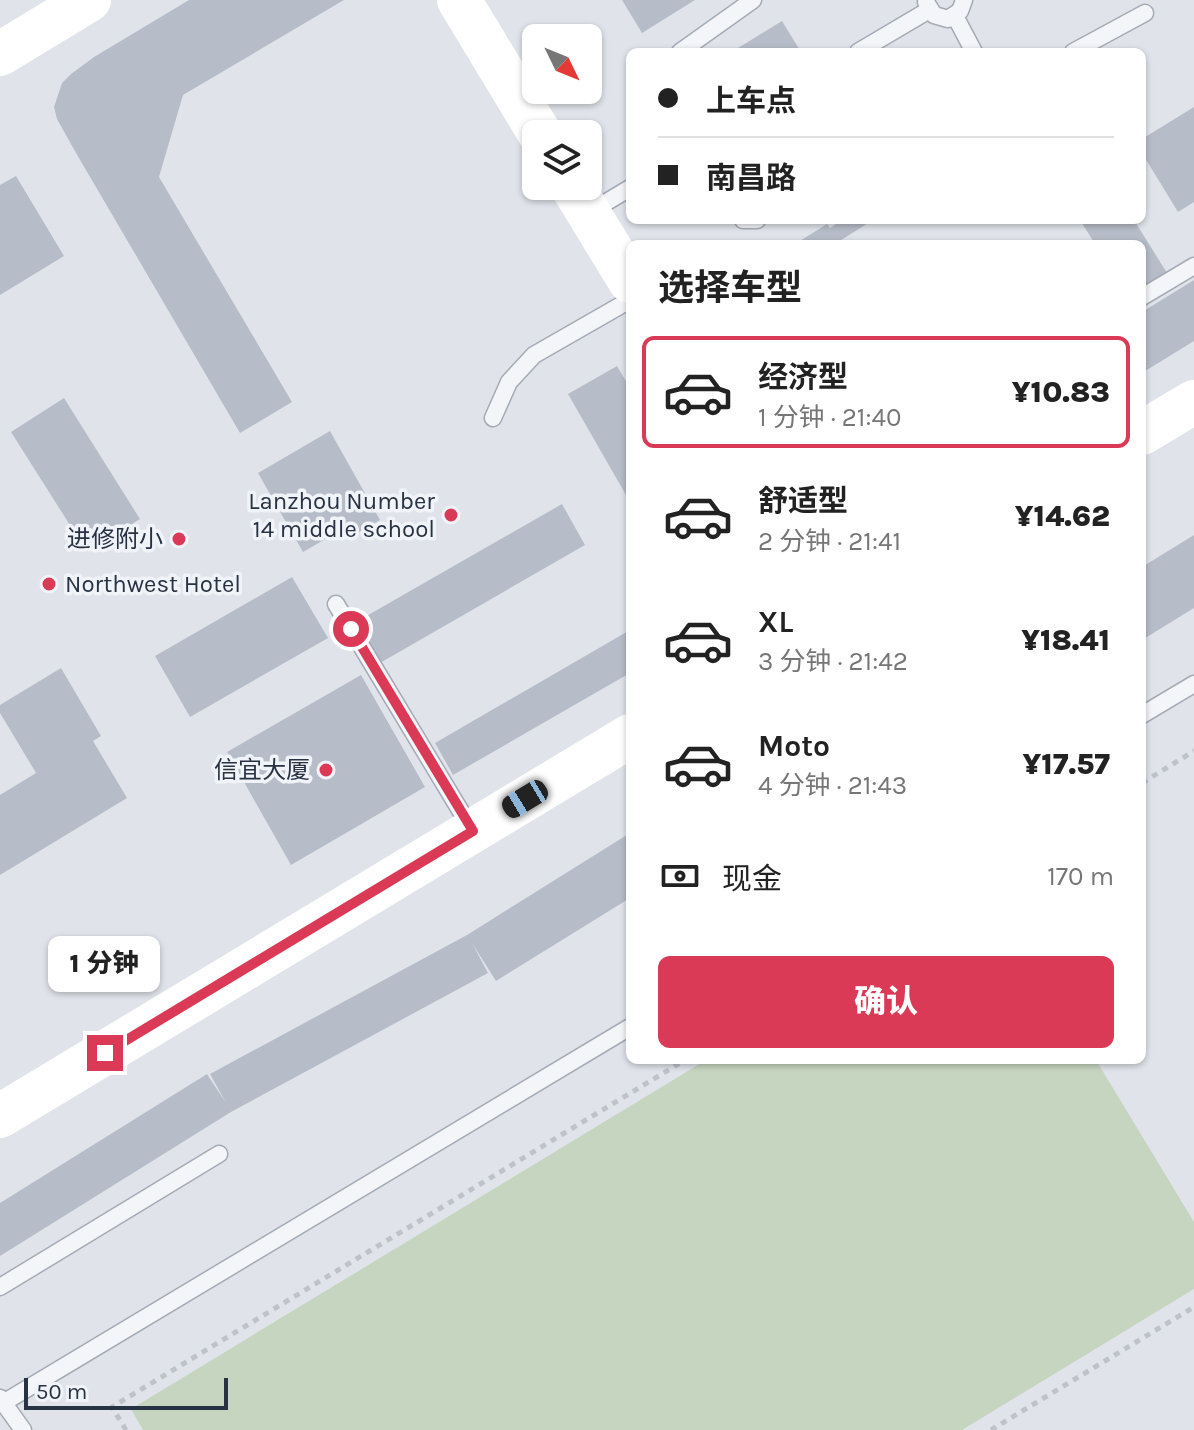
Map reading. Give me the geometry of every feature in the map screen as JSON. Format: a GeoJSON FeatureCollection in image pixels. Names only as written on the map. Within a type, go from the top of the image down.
{"type":"FeatureCollection","features":[{"type":"Feature","properties":{"kind":"main road"},"geometry":{"type":"LineString","coordinates":[[0,54],[89,0]]}},
{"type":"Feature","properties":{"kind":"main road"},"geometry":{"type":"LineString","coordinates":[[459,0],[532,120]]}},
{"type":"Feature","properties":{"kind":"main road"},"geometry":{"type":"LineString","coordinates":[[580,200],[626,275]]}},
{"type":"Feature","properties":{"kind":"main road"},"geometry":{"type":"LineString","coordinates":[[1146,431],[1194,402]]}},
{"type":"Feature","properties":{"kind":"main road"},"geometry":{"type":"LineString","coordinates":[[0,1116],[626,738]]}},
{"type":"Feature","properties":{"kind":"lane"},"geometry":{"type":"LineString","coordinates":[[686,48],[753,0]]}},
{"type":"Feature","properties":{"kind":"lane"},"geometry":{"type":"LineString","coordinates":[[864,48],[928,5],[940,18],[955,16],[964,0]]}},
{"type":"Feature","properties":{"kind":"lane"},"geometry":{"type":"LineString","coordinates":[[1080,48],[1145,13]]}},
{"type":"Feature","properties":{"kind":"lane"},"geometry":{"type":"LineString","coordinates":[[955,16],[972,48]]}},
{"type":"Feature","properties":{"kind":"lane"},"geometry":{"type":"LineString","coordinates":[[602,195],[626,189]]}},
{"type":"Feature","properties":{"kind":"lane"},"geometry":{"type":"LineString","coordinates":[[1146,295],[1194,266]]}},
{"type":"Feature","properties":{"kind":"lane"},"geometry":{"type":"LineString","coordinates":[[493,418],[509,382],[534,355],[626,302]]}},
{"type":"Feature","properties":{"kind":"lane"},"geometry":{"type":"LineString","coordinates":[[336,604],[473,831]]}},
{"type":"Feature","properties":{"kind":"lane"},"geometry":{"type":"LineString","coordinates":[[1146,713],[1194,684]]}},
{"type":"Feature","properties":{"kind":"lane"},"geometry":{"type":"LineString","coordinates":[[23,1430],[2,1400],[626,1029]]}},
{"type":"Feature","properties":{"kind":"lane"},"geometry":{"type":"LineString","coordinates":[[0,1287],[219,1154]]}},
{"type":"Feature","properties":{"kind":"path"},"geometry":{"type":"LineString","coordinates":[[1146,781],[1194,751]]}},
{"type":"Feature","properties":{"kind":"path"},"geometry":{"type":"LineString","coordinates":[[126,1430],[112,1407],[678,1064]]}},
{"type":"Feature","properties":{"kind":"path"},"geometry":{"type":"LineString","coordinates":[[991,1430],[1194,1307]]}},
{"type":"Feature","properties":{"kind":"green space"},"geometry":{"type":"Polygon","coordinates":[[[699,1064],[1098,1064],[1194,1222],[1194,1289],[962,1430],[143,1430],[131,1409],[699,1064]]]}},
{"type":"Feature","properties":{"kind":"building"},"geometry":{"type":"Polygon","coordinates":[[[189,0],[344,0],[183,95],[159,177],[292,402],[240,433],[76,153],[57,119],[54,107],[62,83],[71,74],[189,0]]]}},
{"type":"Feature","properties":{"kind":"building"},"geometry":{"type":"Polygon","coordinates":[[[622,0],[695,0],[642,33],[622,0]]]}},
{"type":"Feature","properties":{"kind":"building"},"geometry":{"type":"Polygon","coordinates":[[[782,21],[799,48],[738,48],[782,21]]]}},
{"type":"Feature","properties":{"kind":"building"},"geometry":{"type":"Polygon","coordinates":[[[1194,107],[1194,202],[1178,212],[1146,160],[1146,137],[1194,107]]]}},
{"type":"Feature","properties":{"kind":"building"},"geometry":{"type":"Polygon","coordinates":[[[16,176],[64,256],[0,295],[0,185],[16,176]]]}},
{"type":"Feature","properties":{"kind":"building"},"geometry":{"type":"Polygon","coordinates":[[[827,224],[830,228],[836,224],[867,224],[841,240],[801,240],[827,224]]]}},
{"type":"Feature","properties":{"kind":"building"},"geometry":{"type":"Polygon","coordinates":[[[1082,224],[1136,224],[1167,273],[1146,286],[1146,240],[1092,240],[1082,224]]]}},
{"type":"Feature","properties":{"kind":"building"},"geometry":{"type":"Polygon","coordinates":[[[1194,280],[1194,341],[1146,371],[1146,310],[1194,280]]]}},
{"type":"Feature","properties":{"kind":"building"},"geometry":{"type":"Polygon","coordinates":[[[617,366],[626,381],[626,495],[568,394],[617,366]]]}},
{"type":"Feature","properties":{"kind":"building"},"geometry":{"type":"Polygon","coordinates":[[[64,398],[140,519],[87,552],[11,432],[64,398]]]}},
{"type":"Feature","properties":{"kind":"building"},"geometry":{"type":"Polygon","coordinates":[[[330,431],[380,520],[354,535],[348,526],[303,552],[258,473],[330,431]]]}},
{"type":"Feature","properties":{"kind":"building"},"geometry":{"type":"Polygon","coordinates":[[[562,504],[585,545],[380,663],[356,622],[562,504]]]}},
{"type":"Feature","properties":{"kind":"building"},"geometry":{"type":"Polygon","coordinates":[[[1194,535],[1194,608],[1146,638],[1146,565],[1194,535]]]}},
{"type":"Feature","properties":{"kind":"building"},"geometry":{"type":"Polygon","coordinates":[[[292,577],[328,638],[190,717],[155,656],[292,577]]]}},
{"type":"Feature","properties":{"kind":"building"},"geometry":{"type":"Polygon","coordinates":[[[626,632],[626,675],[453,775],[435,743],[626,632]]]}},
{"type":"Feature","properties":{"kind":"building"},"geometry":{"type":"Polygon","coordinates":[[[61,668],[101,736],[93,741],[127,798],[0,875],[0,795],[36,773],[0,713],[0,705],[61,668]]]}},
{"type":"Feature","properties":{"kind":"building","name":"信宜大厦"},"geometry":{"type":"Polygon","coordinates":[[[361,675],[425,787],[291,865],[227,752],[361,675]]]}},
{"type":"Feature","properties":{"kind":"building"},"geometry":{"type":"Polygon","coordinates":[[[626,836],[626,900],[496,981],[472,943],[488,973],[231,1112],[0,1256],[0,1203],[207,1074],[226,1103],[210,1074],[467,935],[626,836]]]}},
{"type":"Feature","properties":{"kind":"place","name":"Lanzhou Number 14 middle school"},"geometry":{"type":"Point","coordinates":[451,515]}},
{"type":"Feature","properties":{"kind":"place","name":"进修附小"},"geometry":{"type":"Point","coordinates":[179,539]}},
{"type":"Feature","properties":{"kind":"place","name":"Northwest Hotel"},"geometry":{"type":"Point","coordinates":[49,584]}},
{"type":"Feature","properties":{"kind":"place","name":"信宜大厦"},"geometry":{"type":"Point","coordinates":[326,770]}},
{"type":"Feature","properties":{"kind":"route"},"geometry":{"type":"LineString","coordinates":[[105,1053],[473,831],[351,629]]}}]}
